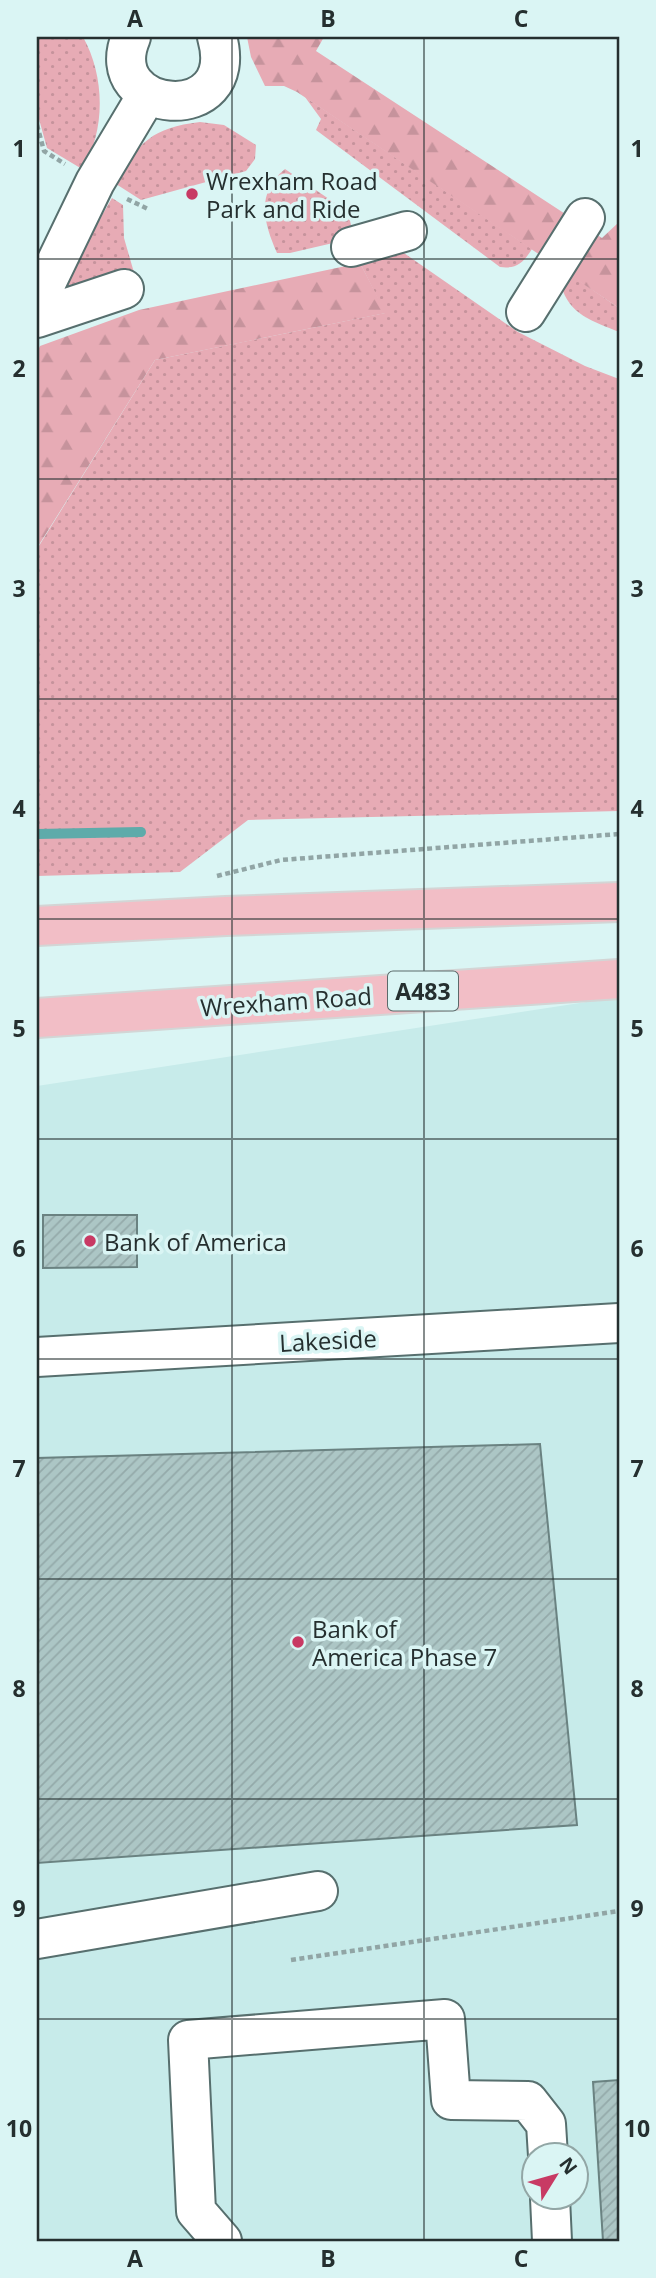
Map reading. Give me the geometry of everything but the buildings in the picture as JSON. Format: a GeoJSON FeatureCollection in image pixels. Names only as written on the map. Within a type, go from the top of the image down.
{"type":"FeatureCollection","features":[{"type":"Feature","properties":{"kind":"highway"},"geometry":{"type":"LineString","coordinates":[[37,926],[619,902]]}},
{"type":"Feature","properties":{"kind":"highway","name":"Wrexham Road"},"geometry":{"type":"LineString","coordinates":[[37,1018],[619,979]]}},
{"type":"Feature","properties":{"kind":"street"},"geometry":{"type":"LineString","coordinates":[[131,37],[127,47],[127,64],[132,80],[147,95],[167,103],[183,102],[199,96],[211,85],[220,67],[217,37]]}},
{"type":"Feature","properties":{"kind":"street"},"geometry":{"type":"LineString","coordinates":[[37,302],[95,182],[147,95]]}},
{"type":"Feature","properties":{"kind":"street"},"geometry":{"type":"LineString","coordinates":[[526,313],[585,218]]}},
{"type":"Feature","properties":{"kind":"street"},"geometry":{"type":"LineString","coordinates":[[351,247],[407,231]]}},
{"type":"Feature","properties":{"kind":"street"},"geometry":{"type":"LineString","coordinates":[[37,318],[124,289]]}},
{"type":"Feature","properties":{"kind":"street","name":"Lakeside"},"geometry":{"type":"LineString","coordinates":[[37,1357],[619,1324]]}},
{"type":"Feature","properties":{"kind":"street"},"geometry":{"type":"LineString","coordinates":[[37,1939],[318,1891]]}},
{"type":"Feature","properties":{"kind":"street"},"geometry":{"type":"LineString","coordinates":[[222,2241],[196,2211],[188,2040],[445,2019],[451,2100],[528,2101],[546,2124],[547,2142]]}},
{"type":"Feature","properties":{"kind":"street"},"geometry":{"type":"LineString","coordinates":[[551,2212],[552,2241]]}},
{"type":"Feature","properties":{"kind":"path"},"geometry":{"type":"LineString","coordinates":[[214,877],[281,860],[619,834]]}},
{"type":"Feature","properties":{"kind":"path"},"geometry":{"type":"LineString","coordinates":[[291,1960],[619,1911]]}},
{"type":"Feature","properties":{"kind":"shaded area"},"geometry":{"type":"Polygon","coordinates":[[[619,997],[619,2241],[37,2241],[37,1086],[619,997]]]}},
{"type":"Feature","properties":{"kind":"green space"},"geometry":{"type":"Polygon","coordinates":[[[37,37],[83,37],[90,52],[99,86],[99,121],[90,154],[82,169],[47,148],[37,112],[37,37]]]}},
{"type":"Feature","properties":{"kind":"green space"},"geometry":{"type":"Polygon","coordinates":[[[247,37],[324,37],[316,51],[602,238],[619,222],[619,308],[297,92],[284,86],[265,86],[251,57],[247,37]]]}},
{"type":"Feature","properties":{"kind":"green space"},"geometry":{"type":"Polygon","coordinates":[[[305,97],[532,249],[529,254],[515,266],[500,267],[316,130],[321,119],[305,97]]]}},
{"type":"Feature","properties":{"kind":"green space"},"geometry":{"type":"Polygon","coordinates":[[[200,122],[224,125],[256,145],[255,159],[246,171],[141,200],[116,184],[132,157],[149,139],[170,128],[200,122]]]}},
{"type":"Feature","properties":{"kind":"green space"},"geometry":{"type":"Polygon","coordinates":[[[285,169],[348,212],[351,225],[346,240],[290,253],[277,253],[268,230],[265,208],[270,188],[285,169]]]}},
{"type":"Feature","properties":{"kind":"green space"},"geometry":{"type":"Polygon","coordinates":[[[112,198],[123,205],[124,238],[135,276],[57,293],[112,198]]]}},
{"type":"Feature","properties":{"kind":"green space"},"geometry":{"type":"Polygon","coordinates":[[[401,251],[518,332],[585,366],[619,379],[619,811],[248,820],[180,872],[37,876],[37,549],[155,360],[385,313],[360,263],[401,251]]]}},
{"type":"Feature","properties":{"kind":"green space"},"geometry":{"type":"Polygon","coordinates":[[[360,263],[386,313],[155,360],[37,548],[37,352],[40,346],[139,310],[360,263]]]}},
{"type":"Feature","properties":{"kind":"green space"},"geometry":{"type":"Polygon","coordinates":[[[568,273],[619,308],[619,332],[583,316],[576,310],[561,285],[568,273]]]}},
{"type":"Feature","properties":{"kind":"waterway"},"geometry":{"type":"LineString","coordinates":[[37,834],[141,832]]}},
{"type":"Feature","properties":{"kind":"place","name":"Wrexham Road Park and Ride"},"geometry":{"type":"Point","coordinates":[192,194]}},
{"type":"Feature","properties":{"kind":"place","name":"Bank of America"},"geometry":{"type":"Point","coordinates":[90,1241]}},
{"type":"Feature","properties":{"kind":"place","name":"Bank of America Phase 7"},"geometry":{"type":"Point","coordinates":[298,1642]}}]}
